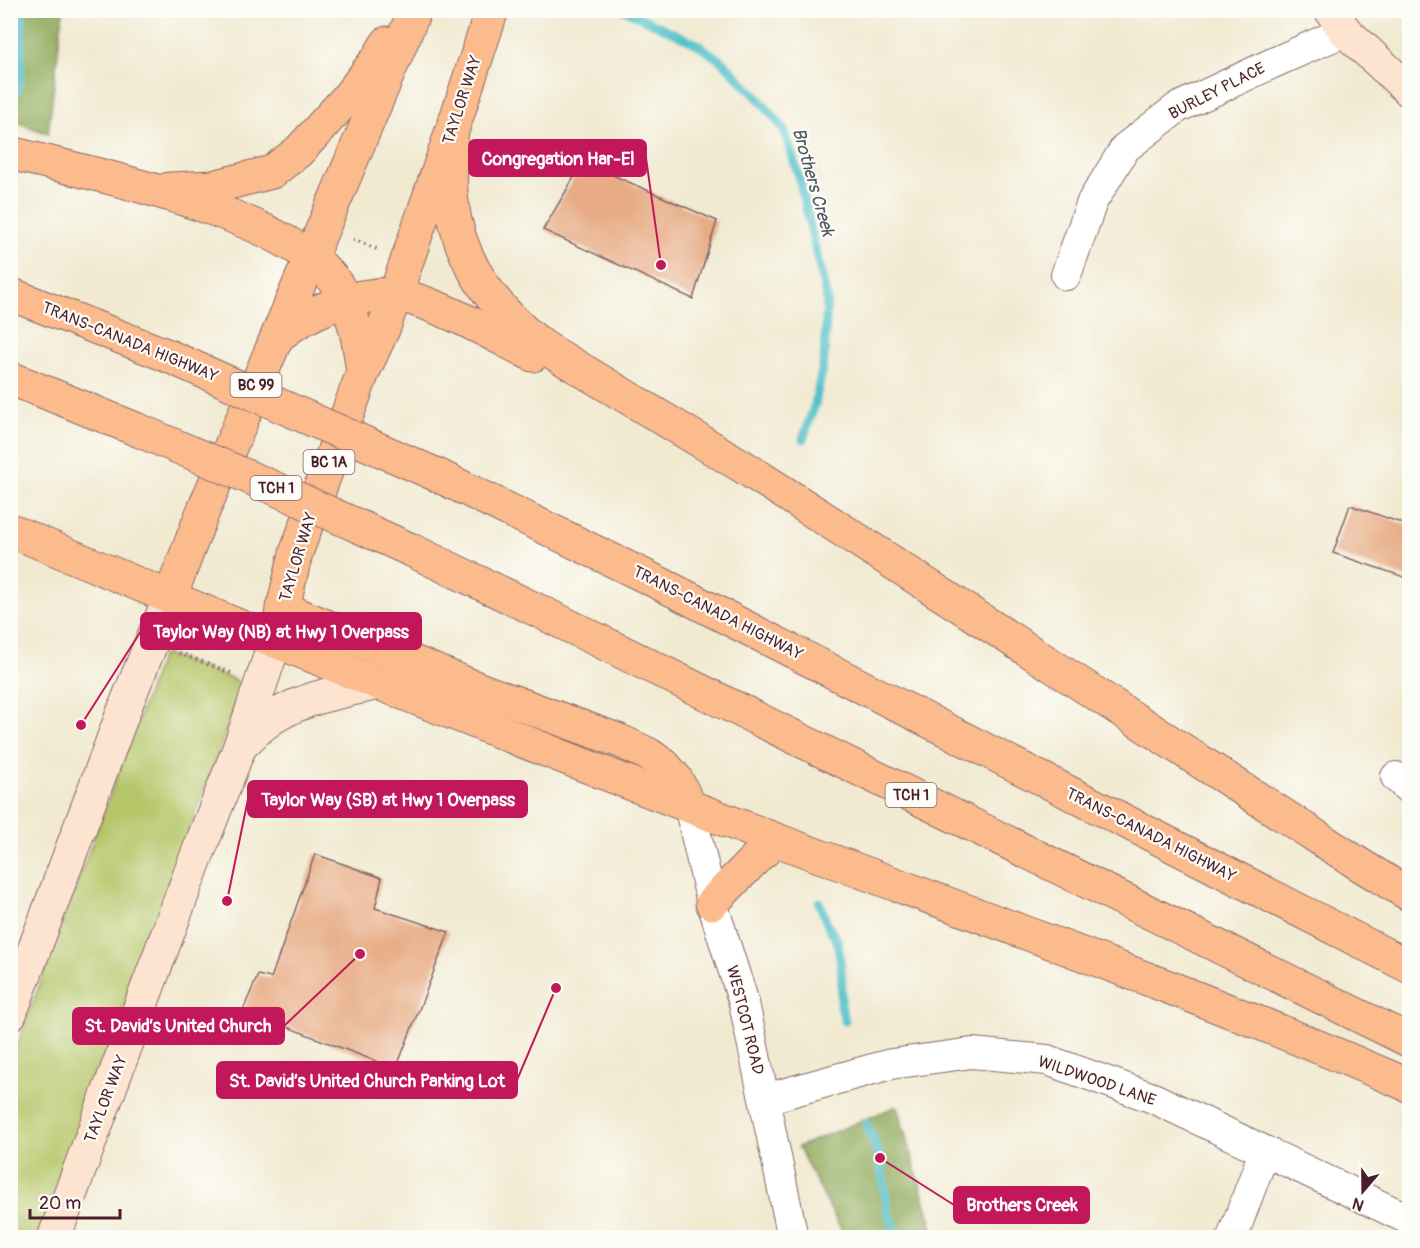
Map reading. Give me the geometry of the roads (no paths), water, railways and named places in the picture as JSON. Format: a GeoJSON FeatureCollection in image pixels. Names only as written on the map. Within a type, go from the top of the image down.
{"type":"FeatureCollection","features":[{"type":"Feature","properties":{"kind":"highway"},"geometry":{"type":"LineString","coordinates":[[141,186],[182,189],[213,187],[272,172],[299,151],[348,97],[378,58],[406,10]]}},
{"type":"Feature","properties":{"kind":"highway","name":"BC 99"},"geometry":{"type":"LineString","coordinates":[[170,597],[201,514],[415,10]]}},
{"type":"Feature","properties":{"kind":"highway","name":"TAYLOR WAY"},"geometry":{"type":"LineString","coordinates":[[275,641],[296,553],[363,372],[384,327],[452,134],[492,10]]}},
{"type":"Feature","properties":{"kind":"highway"},"geometry":{"type":"LineString","coordinates":[[452,134],[452,203],[458,233],[468,260],[499,308],[519,328],[542,346],[838,527],[1410,895]]}},
{"type":"Feature","properties":{"kind":"highway"},"geometry":{"type":"LineString","coordinates":[[10,153],[141,186],[237,219],[299,248],[312,257],[337,284],[346,302],[360,347],[363,372]]}},
{"type":"Feature","properties":{"kind":"highway","name":"TRANS-CANADA HIGHWAY"},"geometry":{"type":"LineString","coordinates":[[10,294],[166,355],[437,475],[661,584],[1410,967]]}},
{"type":"Feature","properties":{"kind":"highway"},"geometry":{"type":"LineString","coordinates":[[278,336],[311,313],[346,302],[395,294],[433,306],[654,413]]}},
{"type":"Feature","properties":{"kind":"highway","name":"TCH 1"},"geometry":{"type":"LineString","coordinates":[[10,378],[274,488],[411,550],[1410,1041]]}},
{"type":"Feature","properties":{"kind":"highway"},"geometry":{"type":"LineString","coordinates":[[10,530],[378,683],[777,840],[1222,1009],[1410,1086]]}},
{"type":"Feature","properties":{"kind":"highway"},"geometry":{"type":"LineString","coordinates":[[282,608],[484,691],[620,741],[648,754],[664,765],[676,779],[688,805]]}},
{"type":"Feature","properties":{"kind":"highway"},"geometry":{"type":"LineString","coordinates":[[712,903],[777,840]]}},
{"type":"Feature","properties":{"kind":"street"},"geometry":{"type":"LineString","coordinates":[[1338,21],[1410,92]]}},
{"type":"Feature","properties":{"kind":"street","name":"BURLEY PLACE"},"geometry":{"type":"LineString","coordinates":[[1066,275],[1092,202],[1125,148],[1177,108],[1273,63],[1338,21]]}},
{"type":"Feature","properties":{"kind":"street"},"geometry":{"type":"LineString","coordinates":[[10,1014],[127,702],[170,597]]}},
{"type":"Feature","properties":{"kind":"street","name":"TAYLOR WAY"},"geometry":{"type":"LineString","coordinates":[[54,1238],[240,746],[275,641]]}},
{"type":"Feature","properties":{"kind":"street"},"geometry":{"type":"LineString","coordinates":[[240,746],[265,723],[296,705],[322,695],[378,683]]}},
{"type":"Feature","properties":{"kind":"street","name":"WESTCOT ROAD"},"geometry":{"type":"LineString","coordinates":[[688,805],[712,903],[744,1003],[793,1238]]}},
{"type":"Feature","properties":{"kind":"street","name":"WILDWOOD LANE"},"geometry":{"type":"LineString","coordinates":[[765,1099],[891,1064],[972,1053],[1047,1060],[1153,1098],[1410,1220]]}},
{"type":"Feature","properties":{"kind":"street"},"geometry":{"type":"LineString","coordinates":[[1232,1238],[1264,1152]]}},
{"type":"Feature","properties":{"kind":"waterway"},"geometry":{"type":"LineString","coordinates":[[17,91],[20,74],[22,10]]}},
{"type":"Feature","properties":{"kind":"waterway","name":"Brothers Creek"},"geometry":{"type":"LineString","coordinates":[[625,10],[697,44],[724,63],[784,129],[799,177],[827,300],[824,360],[815,404],[803,439]]}},
{"type":"Feature","properties":{"kind":"waterway","name":"Brothers Creek"},"geometry":{"type":"LineString","coordinates":[[819,902],[828,926],[838,942],[842,977],[841,1006],[845,1021]]}},
{"type":"Feature","properties":{"kind":"waterway","name":"Brothers Creek"},"geometry":{"type":"LineString","coordinates":[[866,1123],[880,1158],[888,1212],[899,1238]]}},
{"type":"Feature","properties":{"kind":"place","name":"Congregation Har-El"},"geometry":{"type":"Point","coordinates":[661,265]}},
{"type":"Feature","properties":{"kind":"place","name":"Taylor Way (NB) at Hwy 1 Overpass"},"geometry":{"type":"Point","coordinates":[81,725]}},
{"type":"Feature","properties":{"kind":"place","name":"Taylor Way (SB) at Hwy 1 Overpass"},"geometry":{"type":"Point","coordinates":[227,901]}},
{"type":"Feature","properties":{"kind":"place","name":"St. David’s United Church"},"geometry":{"type":"Point","coordinates":[360,954]}},
{"type":"Feature","properties":{"kind":"place","name":"St. David’s United Church Parking Lot"},"geometry":{"type":"Point","coordinates":[556,988]}},
{"type":"Feature","properties":{"kind":"place","name":"Brothers Creek"},"geometry":{"type":"Point","coordinates":[880,1158]}}]}
